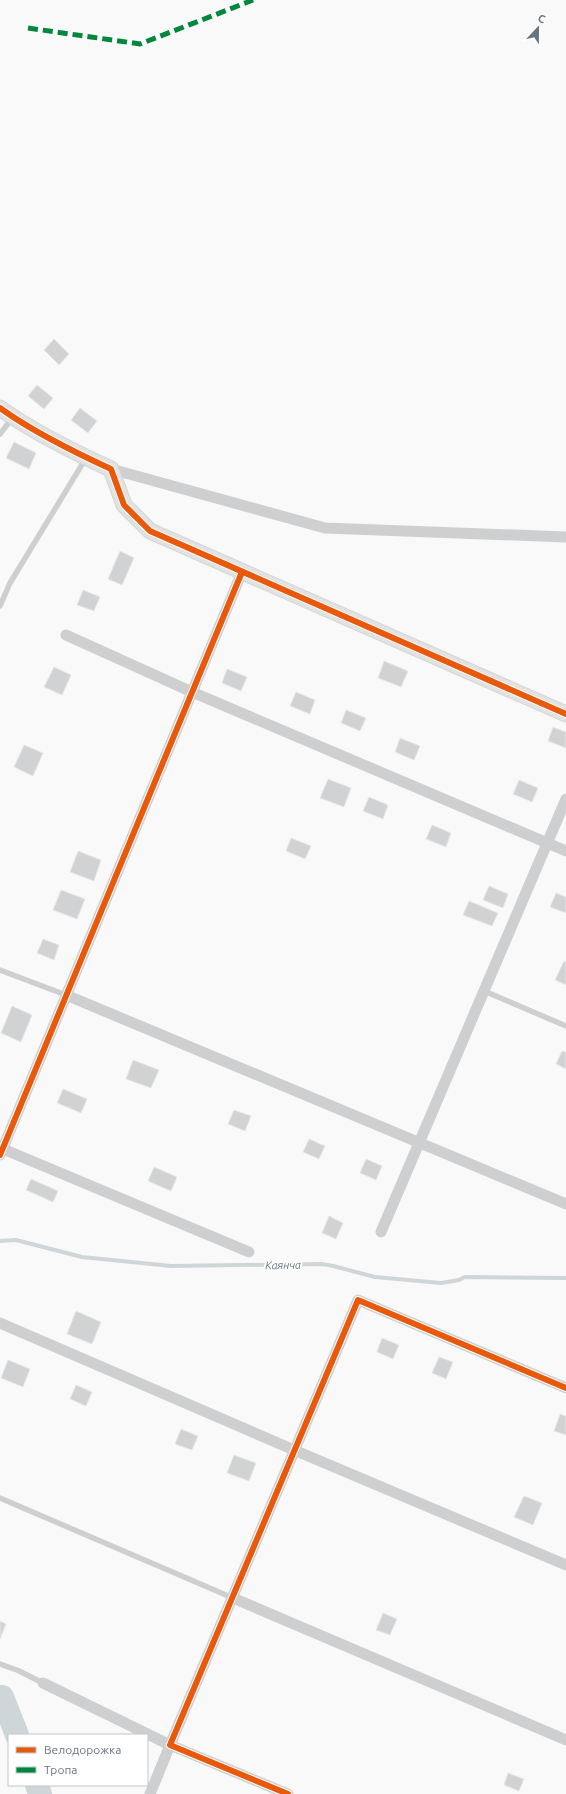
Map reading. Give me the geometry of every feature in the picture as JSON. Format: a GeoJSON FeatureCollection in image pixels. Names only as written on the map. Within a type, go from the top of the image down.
{"type":"FeatureCollection","features":[{"type":"Feature","properties":{"kind":"street"},"geometry":{"type":"LineString","coordinates":[[0,408],[13,417],[111,469],[325,528],[566,538]]}},
{"type":"Feature","properties":{"kind":"street"},"geometry":{"type":"LineString","coordinates":[[111,469],[124,505],[150,531],[566,714]]}},
{"type":"Feature","properties":{"kind":"street"},"geometry":{"type":"LineString","coordinates":[[242,572],[1,1152],[249,1252]]}},
{"type":"Feature","properties":{"kind":"street"},"geometry":{"type":"LineString","coordinates":[[66,635],[192,692],[566,851]]}},
{"type":"Feature","properties":{"kind":"street"},"geometry":{"type":"LineString","coordinates":[[381,1232],[566,799]]}},
{"type":"Feature","properties":{"kind":"street"},"geometry":{"type":"LineString","coordinates":[[66,995],[566,1204]]}},
{"type":"Feature","properties":{"kind":"street"},"geometry":{"type":"LineString","coordinates":[[150,1794],[358,1300],[566,1388]]}},
{"type":"Feature","properties":{"kind":"street"},"geometry":{"type":"LineString","coordinates":[[0,1323],[566,1565]]}},
{"type":"Feature","properties":{"kind":"street"},"geometry":{"type":"LineString","coordinates":[[233,1598],[566,1740]]}},
{"type":"Feature","properties":{"kind":"street"},"geometry":{"type":"LineString","coordinates":[[43,1683],[146,1734]]}},
{"type":"Feature","properties":{"kind":"street"},"geometry":{"type":"LineString","coordinates":[[148,1735],[170,1746],[288,1794]]}},
{"type":"Feature","properties":{"kind":"lane"},"geometry":{"type":"LineString","coordinates":[[0,434],[13,417]]}},
{"type":"Feature","properties":{"kind":"lane"},"geometry":{"type":"LineString","coordinates":[[0,606],[10,583],[86,457]]}},
{"type":"Feature","properties":{"kind":"lane"},"geometry":{"type":"LineString","coordinates":[[0,970],[66,995]]}},
{"type":"Feature","properties":{"kind":"lane"},"geometry":{"type":"LineString","coordinates":[[484,992],[566,1026]]}},
{"type":"Feature","properties":{"kind":"lane"},"geometry":{"type":"LineString","coordinates":[[0,1498],[233,1598]]}},
{"type":"Feature","properties":{"kind":"lane"},"geometry":{"type":"LineString","coordinates":[[0,1664],[18,1670],[43,1683]]}},
{"type":"Feature","properties":{"kind":"building"},"geometry":{"type":"Polygon","coordinates":[[[54,339],[69,354],[59,365],[44,350],[54,339]]]}},
{"type":"Feature","properties":{"kind":"building"},"geometry":{"type":"Polygon","coordinates":[[[37,385],[53,398],[44,409],[28,396],[37,385]]]}},
{"type":"Feature","properties":{"kind":"building"},"geometry":{"type":"Polygon","coordinates":[[[80,408],[97,421],[88,433],[71,420],[80,408]]]}},
{"type":"Feature","properties":{"kind":"building"},"geometry":{"type":"Polygon","coordinates":[[[14,442],[36,453],[29,469],[6,458],[14,442]]]}},
{"type":"Feature","properties":{"kind":"building"},"geometry":{"type":"Polygon","coordinates":[[[120,551],[134,558],[122,585],[108,579],[120,551]]]}},
{"type":"Feature","properties":{"kind":"building"},"geometry":{"type":"Polygon","coordinates":[[[83,590],[100,597],[94,611],[77,605],[83,590]]]}},
{"type":"Feature","properties":{"kind":"building"},"geometry":{"type":"Polygon","coordinates":[[[384,661],[408,671],[401,687],[378,678],[384,661]]]}},
{"type":"Feature","properties":{"kind":"building"},"geometry":{"type":"Polygon","coordinates":[[[54,667],[71,675],[62,695],[44,687],[54,667]]]}},
{"type":"Feature","properties":{"kind":"building"},"geometry":{"type":"Polygon","coordinates":[[[227,669],[247,677],[241,691],[222,683],[227,669]]]}},
{"type":"Feature","properties":{"kind":"building"},"geometry":{"type":"Polygon","coordinates":[[[296,692],[315,700],[310,714],[290,706],[296,692]]]}},
{"type":"Feature","properties":{"kind":"building"},"geometry":{"type":"Polygon","coordinates":[[[346,710],[366,718],[360,731],[341,723],[346,710]]]}},
{"type":"Feature","properties":{"kind":"building"},"geometry":{"type":"Polygon","coordinates":[[[553,727],[566,732],[566,748],[548,741],[553,727]]]}},
{"type":"Feature","properties":{"kind":"building"},"geometry":{"type":"Polygon","coordinates":[[[400,738],[420,746],[414,760],[395,752],[400,738]]]}},
{"type":"Feature","properties":{"kind":"building"},"geometry":{"type":"Polygon","coordinates":[[[24,745],[43,753],[33,776],[14,767],[24,745]]]}},
{"type":"Feature","properties":{"kind":"building"},"geometry":{"type":"Polygon","coordinates":[[[328,779],[351,788],[344,807],[320,798],[328,779]]]}},
{"type":"Feature","properties":{"kind":"building"},"geometry":{"type":"Polygon","coordinates":[[[519,780],[538,788],[532,802],[513,794],[519,780]]]}},
{"type":"Feature","properties":{"kind":"building"},"geometry":{"type":"Polygon","coordinates":[[[369,797],[388,805],[383,819],[363,811],[369,797]]]}},
{"type":"Feature","properties":{"kind":"building"},"geometry":{"type":"Polygon","coordinates":[[[432,825],[451,833],[446,847],[426,839],[432,825]]]}},
{"type":"Feature","properties":{"kind":"building"},"geometry":{"type":"Polygon","coordinates":[[[291,838],[311,846],[305,859],[286,851],[291,838]]]}},
{"type":"Feature","properties":{"kind":"building"},"geometry":{"type":"Polygon","coordinates":[[[78,851],[101,860],[94,881],[70,872],[78,851]]]}},
{"type":"Feature","properties":{"kind":"building"},"geometry":{"type":"Polygon","coordinates":[[[489,886],[508,894],[503,908],[483,900],[489,886]]]}},
{"type":"Feature","properties":{"kind":"building"},"geometry":{"type":"Polygon","coordinates":[[[61,890],[85,899],[77,919],[53,910],[61,890]]]}},
{"type":"Feature","properties":{"kind":"building"},"geometry":{"type":"Polygon","coordinates":[[[556,893],[566,897],[566,913],[550,907],[556,893]]]}},
{"type":"Feature","properties":{"kind":"building"},"geometry":{"type":"Polygon","coordinates":[[[469,901],[498,913],[492,926],[463,915],[469,901]]]}},
{"type":"Feature","properties":{"kind":"building"},"geometry":{"type":"Polygon","coordinates":[[[43,939],[59,945],[54,960],[37,953],[43,939]]]}},
{"type":"Feature","properties":{"kind":"building"},"geometry":{"type":"Polygon","coordinates":[[[564,961],[566,962],[566,985],[555,980],[564,961]]]}},
{"type":"Feature","properties":{"kind":"building"},"geometry":{"type":"Polygon","coordinates":[[[12,1006],[32,1015],[21,1042],[1,1033],[12,1006]]]}},
{"type":"Feature","properties":{"kind":"building"},"geometry":{"type":"Polygon","coordinates":[[[562,1051],[566,1052],[566,1069],[556,1064],[562,1051]]]}},
{"type":"Feature","properties":{"kind":"building"},"geometry":{"type":"Polygon","coordinates":[[[133,1060],[159,1070],[151,1088],[126,1079],[133,1060]]]}},
{"type":"Feature","properties":{"kind":"building"},"geometry":{"type":"Polygon","coordinates":[[[63,1089],[87,1099],[81,1113],[57,1103],[63,1089]]]}},
{"type":"Feature","properties":{"kind":"building"},"geometry":{"type":"Polygon","coordinates":[[[234,1110],[251,1116],[245,1131],[228,1124],[234,1110]]]}},
{"type":"Feature","properties":{"kind":"building"},"geometry":{"type":"Polygon","coordinates":[[[309,1139],[325,1146],[319,1159],[303,1152],[309,1139]]]}},
{"type":"Feature","properties":{"kind":"building"},"geometry":{"type":"Polygon","coordinates":[[[366,1159],[382,1166],[376,1180],[360,1173],[366,1159]]]}},
{"type":"Feature","properties":{"kind":"building"},"geometry":{"type":"Polygon","coordinates":[[[154,1167],[177,1177],[171,1191],[148,1181],[154,1167]]]}},
{"type":"Feature","properties":{"kind":"building"},"geometry":{"type":"Polygon","coordinates":[[[31,1179],[58,1191],[53,1202],[26,1190],[31,1179]]]}},
{"type":"Feature","properties":{"kind":"building"},"geometry":{"type":"Polygon","coordinates":[[[329,1216],[343,1223],[336,1239],[322,1233],[329,1216]]]}},
{"type":"Feature","properties":{"kind":"building"},"geometry":{"type":"Polygon","coordinates":[[[76,1311],[101,1322],[92,1344],[67,1334],[76,1311]]]}},
{"type":"Feature","properties":{"kind":"building"},"geometry":{"type":"Polygon","coordinates":[[[382,1338],[399,1345],[393,1359],[377,1352],[382,1338]]]}},
{"type":"Feature","properties":{"kind":"building"},"geometry":{"type":"Polygon","coordinates":[[[439,1357],[453,1362],[446,1379],[432,1373],[439,1357]]]}},
{"type":"Feature","properties":{"kind":"building"},"geometry":{"type":"Polygon","coordinates":[[[8,1360],[30,1369],[23,1387],[1,1378],[8,1360]]]}},
{"type":"Feature","properties":{"kind":"building"},"geometry":{"type":"Polygon","coordinates":[[[76,1385],[92,1392],[86,1406],[70,1399],[76,1385]]]}},
{"type":"Feature","properties":{"kind":"building"},"geometry":{"type":"Polygon","coordinates":[[[560,1414],[566,1416],[566,1435],[554,1431],[560,1414]]]}},
{"type":"Feature","properties":{"kind":"building"},"geometry":{"type":"Polygon","coordinates":[[[181,1429],[198,1436],[192,1450],[175,1444],[181,1429]]]}},
{"type":"Feature","properties":{"kind":"building"},"geometry":{"type":"Polygon","coordinates":[[[234,1455],[256,1463],[249,1481],[227,1473],[234,1455]]]}},
{"type":"Feature","properties":{"kind":"building"},"geometry":{"type":"Polygon","coordinates":[[[524,1496],[542,1503],[533,1525],[514,1517],[524,1496]]]}},
{"type":"Feature","properties":{"kind":"building"},"geometry":{"type":"Polygon","coordinates":[[[383,1613],[397,1619],[390,1635],[376,1630],[383,1613]]]}},
{"type":"Feature","properties":{"kind":"building"},"geometry":{"type":"Polygon","coordinates":[[[0,1621],[6,1624],[0,1639],[0,1621]]]}},
{"type":"Feature","properties":{"kind":"building"},"geometry":{"type":"Polygon","coordinates":[[[508,1773],[524,1779],[519,1791],[504,1785],[508,1773]]]}},
{"type":"Feature","properties":{"kind":"waterway","name":"Каянча"},"geometry":{"type":"LineString","coordinates":[[0,1241],[16,1240],[82,1257],[171,1266],[322,1264],[375,1277],[441,1283],[459,1280],[465,1277],[566,1278]]}},
{"type":"Feature","properties":{"kind":"waterway"},"geometry":{"type":"LineString","coordinates":[[0,1697],[2,1697],[17,1734]]}},
{"type":"Feature","properties":{"kind":"waterway"},"geometry":{"type":"LineString","coordinates":[[37,1786],[40,1794]]}},
{"type":"Feature","properties":{"kind":"marked path"},"geometry":{"type":"LineString","coordinates":[[28,28],[140,44],[253,0]]}},
{"type":"Feature","properties":{"kind":"cycle path"},"geometry":{"type":"LineString","coordinates":[[0,408],[68,449],[111,469],[124,505],[150,531],[566,714]]}},
{"type":"Feature","properties":{"kind":"cycle path"},"geometry":{"type":"LineString","coordinates":[[0,1155],[242,572]]}},
{"type":"Feature","properties":{"kind":"cycle path"},"geometry":{"type":"LineString","coordinates":[[288,1794],[170,1745],[358,1300],[566,1388]]}}]}
